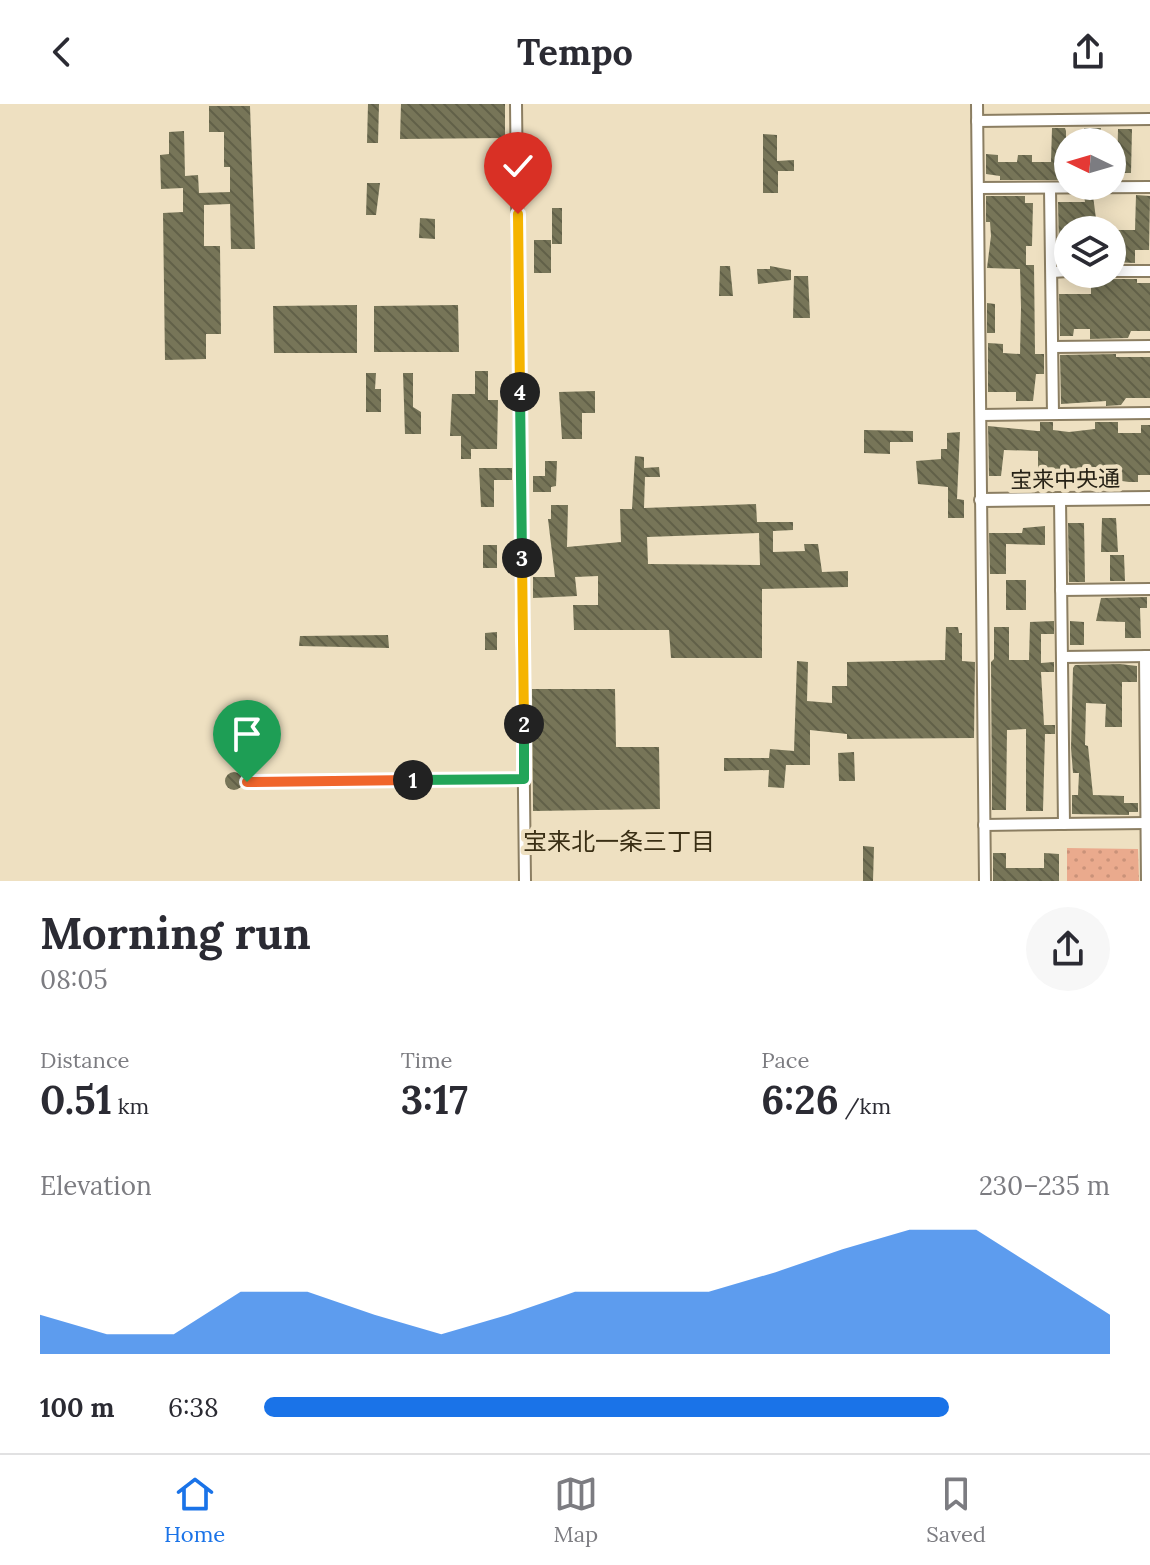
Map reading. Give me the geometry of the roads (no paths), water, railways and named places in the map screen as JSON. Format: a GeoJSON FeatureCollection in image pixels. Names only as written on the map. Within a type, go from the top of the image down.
{"type":"FeatureCollection","features":[{"type":"Feature","properties":{"kind":"street"},"geometry":{"type":"LineString","coordinates":[[516,104],[525,881]]}},
{"type":"Feature","properties":{"kind":"street"},"geometry":{"type":"LineString","coordinates":[[977,104],[985,881]]}},
{"type":"Feature","properties":{"kind":"street"},"geometry":{"type":"LineString","coordinates":[[977,121],[1150,119]]}},
{"type":"Feature","properties":{"kind":"street"},"geometry":{"type":"LineString","coordinates":[[978,188],[1150,187]]}},
{"type":"Feature","properties":{"kind":"street"},"geometry":{"type":"LineString","coordinates":[[1050,189],[1053,414]]}},
{"type":"Feature","properties":{"kind":"street"},"geometry":{"type":"LineString","coordinates":[[1126,271],[1150,271]]}},
{"type":"Feature","properties":{"kind":"street"},"geometry":{"type":"LineString","coordinates":[[1053,347],[1150,346]]}},
{"type":"Feature","properties":{"kind":"street"},"geometry":{"type":"LineString","coordinates":[[981,415],[1150,413]]}},
{"type":"Feature","properties":{"kind":"street","name":"宝来中央通"},"geometry":{"type":"LineString","coordinates":[[981,500],[1150,498]]}},
{"type":"Feature","properties":{"kind":"street"},"geometry":{"type":"LineString","coordinates":[[1060,499],[1064,824]]}},
{"type":"Feature","properties":{"kind":"street"},"geometry":{"type":"LineString","coordinates":[[1061,590],[1150,589]]}},
{"type":"Feature","properties":{"kind":"street"},"geometry":{"type":"LineString","coordinates":[[1062,657],[1148,656],[1147,881]]}},
{"type":"Feature","properties":{"kind":"street"},"geometry":{"type":"LineString","coordinates":[[247,782],[524,779]]}},
{"type":"Feature","properties":{"kind":"street"},"geometry":{"type":"LineString","coordinates":[[984,825],[1147,823]]}},
{"type":"Feature","properties":{"kind":"district","name":"宝来北一条三丁目"},"geometry":{"type":"Point","coordinates":[619,842]}}]}
